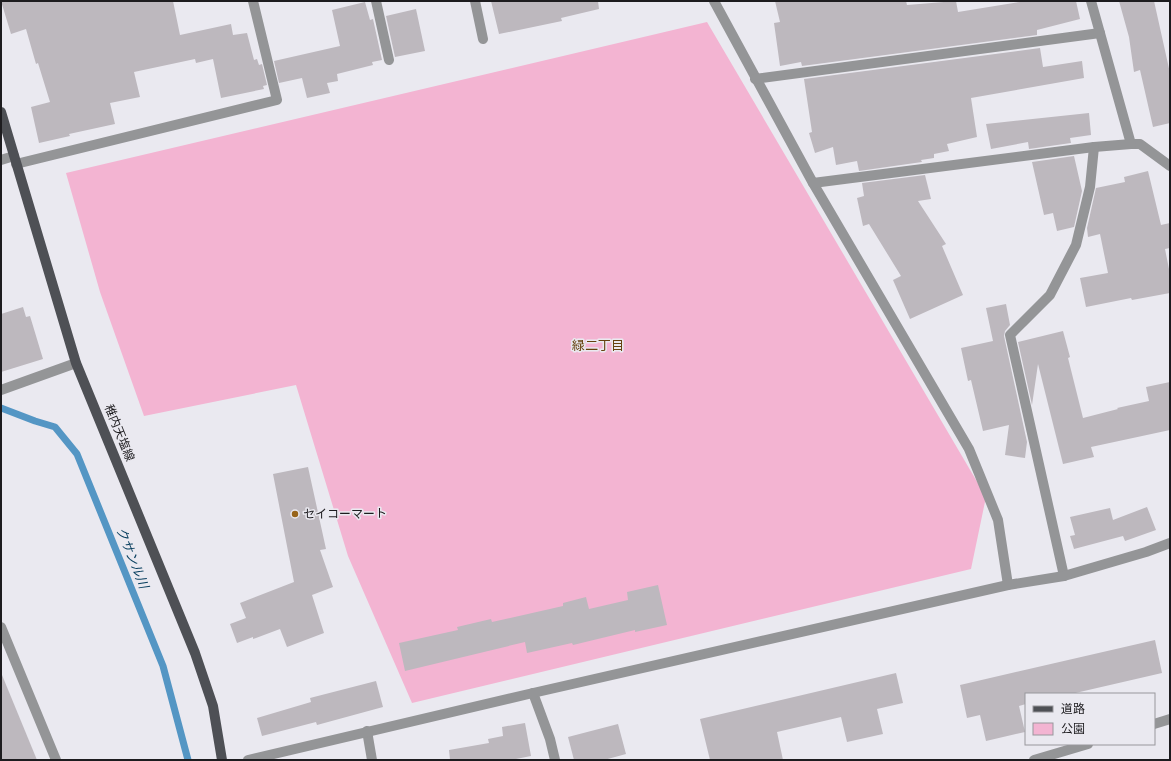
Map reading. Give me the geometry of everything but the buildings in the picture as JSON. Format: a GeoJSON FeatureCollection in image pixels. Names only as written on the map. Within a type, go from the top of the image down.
{"type":"FeatureCollection","features":[{"type":"Feature","properties":{"kind":"main road","name":"稚内天塩線"},"geometry":{"type":"LineString","coordinates":[[1,112],[76,363],[195,653],[213,706],[222,760]]}},
{"type":"Feature","properties":{"kind":"street"},"geometry":{"type":"LineString","coordinates":[[1,160],[15,160],[277,100],[253,1]]}},
{"type":"Feature","properties":{"kind":"street"},"geometry":{"type":"LineString","coordinates":[[376,1],[389,60]]}},
{"type":"Feature","properties":{"kind":"street"},"geometry":{"type":"LineString","coordinates":[[475,1],[483,39]]}},
{"type":"Feature","properties":{"kind":"street"},"geometry":{"type":"LineString","coordinates":[[714,1],[755,79],[813,182],[969,449],[998,520],[1008,585]]}},
{"type":"Feature","properties":{"kind":"street"},"geometry":{"type":"LineString","coordinates":[[1091,1],[1131,144]]}},
{"type":"Feature","properties":{"kind":"street"},"geometry":{"type":"LineString","coordinates":[[755,79],[1100,33]]}},
{"type":"Feature","properties":{"kind":"street"},"geometry":{"type":"LineString","coordinates":[[813,182],[1094,147],[1131,144],[1140,144],[1170,166]]}},
{"type":"Feature","properties":{"kind":"street"},"geometry":{"type":"LineString","coordinates":[[1064,576],[1010,335],[1050,295],[1076,245],[1090,187],[1094,147]]}},
{"type":"Feature","properties":{"kind":"street"},"geometry":{"type":"LineString","coordinates":[[1,390],[76,363]]}},
{"type":"Feature","properties":{"kind":"street"},"geometry":{"type":"LineString","coordinates":[[248,760],[367,731],[1008,585],[1064,576],[1146,552],[1170,543]]}},
{"type":"Feature","properties":{"kind":"street"},"geometry":{"type":"LineString","coordinates":[[1,627],[56,760]]}},
{"type":"Feature","properties":{"kind":"street"},"geometry":{"type":"LineString","coordinates":[[533,693],[550,739],[555,760]]}},
{"type":"Feature","properties":{"kind":"street"},"geometry":{"type":"LineString","coordinates":[[1155,724],[1170,719]]}},
{"type":"Feature","properties":{"kind":"street"},"geometry":{"type":"LineString","coordinates":[[367,731],[372,760]]}},
{"type":"Feature","properties":{"kind":"street"},"geometry":{"type":"LineString","coordinates":[[1034,760],[1085,745]]}},
{"type":"Feature","properties":{"kind":"green space"},"geometry":{"type":"Polygon","coordinates":[[[707,22],[986,497],[971,569],[412,703],[348,556],[296,385],[144,416],[100,292],[66,173],[707,22]]]}},
{"type":"Feature","properties":{"kind":"waterway","name":"クサンル川"},"geometry":{"type":"LineString","coordinates":[[1,408],[55,427],[77,454],[163,666],[188,760]]}},
{"type":"Feature","properties":{"kind":"place","name":"セイコーマート"},"geometry":{"type":"Point","coordinates":[295,514]}},
{"type":"Feature","properties":{"kind":"district","name":"緑二丁目"},"geometry":{"type":"Point","coordinates":[598,346]}}]}
